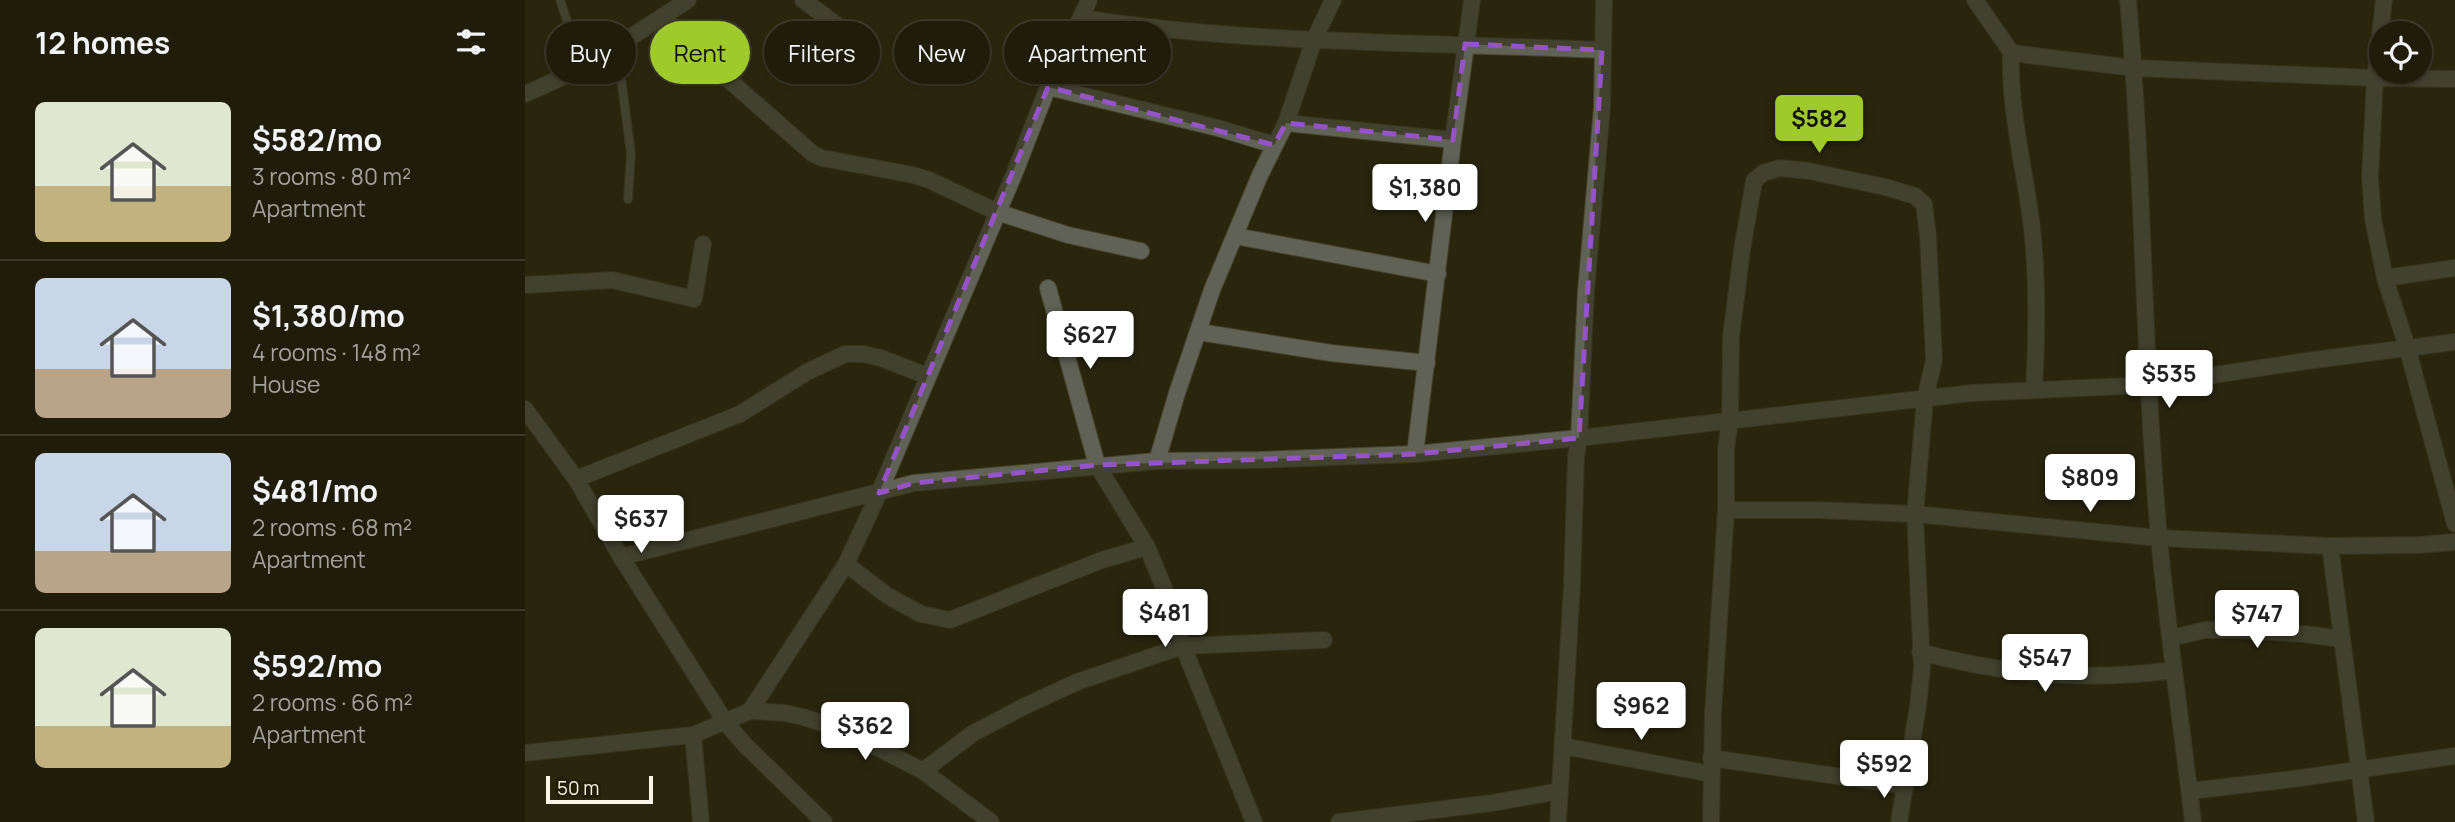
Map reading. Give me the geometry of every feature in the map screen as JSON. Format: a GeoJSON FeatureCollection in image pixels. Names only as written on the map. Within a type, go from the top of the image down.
{"type":"FeatureCollection","features":[{"type":"Feature","properties":{"kind":"street"},"geometry":{"type":"LineString","coordinates":[[636,35],[688,0]]}},
{"type":"Feature","properties":{"kind":"street"},"geometry":{"type":"LineString","coordinates":[[803,0],[831,21]]}},
{"type":"Feature","properties":{"kind":"street"},"geometry":{"type":"LineString","coordinates":[[525,753],[693,735],[750,711],[846,564],[879,493],[1048,87],[1089,0]]}},
{"type":"Feature","properties":{"kind":"street"},"geometry":{"type":"LineString","coordinates":[[1157,461],[1212,290],[1274,145],[1286,124],[1314,40],[1333,0]]}},
{"type":"Feature","properties":{"kind":"street"},"geometry":{"type":"LineString","coordinates":[[1415,454],[1472,0]]}},
{"type":"Feature","properties":{"kind":"street"},"geometry":{"type":"LineString","coordinates":[[1557,822],[1586,291],[1602,108],[1604,0]]}},
{"type":"Feature","properties":{"kind":"street"},"geometry":{"type":"LineString","coordinates":[[1975,0],[2011,52],[2010,88],[2032,229],[2038,324],[2034,390]]}},
{"type":"Feature","properties":{"kind":"street"},"geometry":{"type":"LineString","coordinates":[[2128,0],[2159,538],[2193,822]]}},
{"type":"Feature","properties":{"kind":"street"},"geometry":{"type":"LineString","coordinates":[[2382,21],[2384,0]]}},
{"type":"Feature","properties":{"kind":"street"},"geometry":{"type":"LineString","coordinates":[[664,17],[704,58],[813,154],[929,180],[997,212],[1068,235],[1141,251]]}},
{"type":"Feature","properties":{"kind":"street"},"geometry":{"type":"LineString","coordinates":[[1081,18],[1119,24],[1314,40],[1602,50]]}},
{"type":"Feature","properties":{"kind":"street"},"geometry":{"type":"LineString","coordinates":[[2011,52],[2134,68],[2369,78]]}},
{"type":"Feature","properties":{"kind":"street"},"geometry":{"type":"LineString","coordinates":[[2432,79],[2455,79]]}},
{"type":"Feature","properties":{"kind":"street"},"geometry":{"type":"LineString","coordinates":[[525,94],[547,84]]}},
{"type":"Feature","properties":{"kind":"street"},"geometry":{"type":"LineString","coordinates":[[2375,84],[2369,178],[2373,219],[2385,278],[2407,347],[2455,524]]}},
{"type":"Feature","properties":{"kind":"street"},"geometry":{"type":"LineString","coordinates":[[1048,87],[1218,128],[1274,145]]}},
{"type":"Feature","properties":{"kind":"street"},"geometry":{"type":"LineString","coordinates":[[1286,124],[1453,140]]}},
{"type":"Feature","properties":{"kind":"street"},"geometry":{"type":"LineString","coordinates":[[1711,822],[1711,766],[1727,510],[1731,337],[1754,181],[1763,173],[1780,168],[1809,171],[1915,196],[1923,204],[1929,236],[1934,360],[1925,398],[1915,514],[1922,668],[1899,822]]}},
{"type":"Feature","properties":{"kind":"street"},"geometry":{"type":"LineString","coordinates":[[1235,236],[1438,274]]}},
{"type":"Feature","properties":{"kind":"street"},"geometry":{"type":"LineString","coordinates":[[525,285],[612,281],[694,299],[703,244]]}},
{"type":"Feature","properties":{"kind":"street"},"geometry":{"type":"LineString","coordinates":[[2385,278],[2455,268]]}},
{"type":"Feature","properties":{"kind":"street"},"geometry":{"type":"LineString","coordinates":[[1048,288],[1097,465],[1147,547],[1165,590],[1183,646],[1254,822]]}},
{"type":"Feature","properties":{"kind":"street"},"geometry":{"type":"LineString","coordinates":[[1199,332],[1331,353],[1427,363]]}},
{"type":"Feature","properties":{"kind":"street"},"geometry":{"type":"LineString","coordinates":[[621,557],[913,483],[1157,461],[1415,454],[1972,393],[2149,385],[2455,342]]}},
{"type":"Feature","properties":{"kind":"street"},"geometry":{"type":"LineString","coordinates":[[576,479],[740,414],[807,372],[845,354],[881,358],[927,376]]}},
{"type":"Feature","properties":{"kind":"street"},"geometry":{"type":"LineString","coordinates":[[525,409],[576,479],[621,557],[726,723],[824,822]]}},
{"type":"Feature","properties":{"kind":"street"},"geometry":{"type":"LineString","coordinates":[[1727,510],[1915,514],[2159,538],[2301,543],[2330,547],[2455,542]]}},
{"type":"Feature","properties":{"kind":"street"},"geometry":{"type":"LineString","coordinates":[[846,564],[888,596],[921,614],[950,620],[1102,561],[1147,547]]}},
{"type":"Feature","properties":{"kind":"street"},"geometry":{"type":"LineString","coordinates":[[2330,547],[2366,822]]}},
{"type":"Feature","properties":{"kind":"street"},"geometry":{"type":"LineString","coordinates":[[2171,638],[2205,630],[2238,630],[2342,639]]}},
{"type":"Feature","properties":{"kind":"street"},"geometry":{"type":"LineString","coordinates":[[923,771],[972,734],[1021,708],[1077,682],[1183,646],[1324,640]]}},
{"type":"Feature","properties":{"kind":"street"},"geometry":{"type":"LineString","coordinates":[[1920,652],[1966,664],[2043,676],[2146,674],[2174,670]]}},
{"type":"Feature","properties":{"kind":"street"},"geometry":{"type":"LineString","coordinates":[[750,711],[803,717],[841,729],[923,771],[991,822]]}},
{"type":"Feature","properties":{"kind":"street"},"geometry":{"type":"LineString","coordinates":[[693,735],[701,822]]}},
{"type":"Feature","properties":{"kind":"street"},"geometry":{"type":"LineString","coordinates":[[1563,746],[1711,766],[1906,786]]}},
{"type":"Feature","properties":{"kind":"street"},"geometry":{"type":"LineString","coordinates":[[2190,791],[2455,756]]}},
{"type":"Feature","properties":{"kind":"street"},"geometry":{"type":"LineString","coordinates":[[1339,822],[1492,803],[1560,791]]}},
{"type":"Feature","properties":{"kind":"lane"},"geometry":{"type":"LineString","coordinates":[[559,0],[566,21]]}},
{"type":"Feature","properties":{"kind":"lane"},"geometry":{"type":"LineString","coordinates":[[622,84],[631,154],[628,199]]}},
{"type":"Feature","properties":{"kind":"highlighted area"},"geometry":{"type":"Polygon","coordinates":[[[1465,44],[1602,50],[1579,438],[1415,454],[1097,465],[914,483],[879,493],[1048,87],[1274,145],[1286,123],[1453,140],[1465,44]]]}}]}
